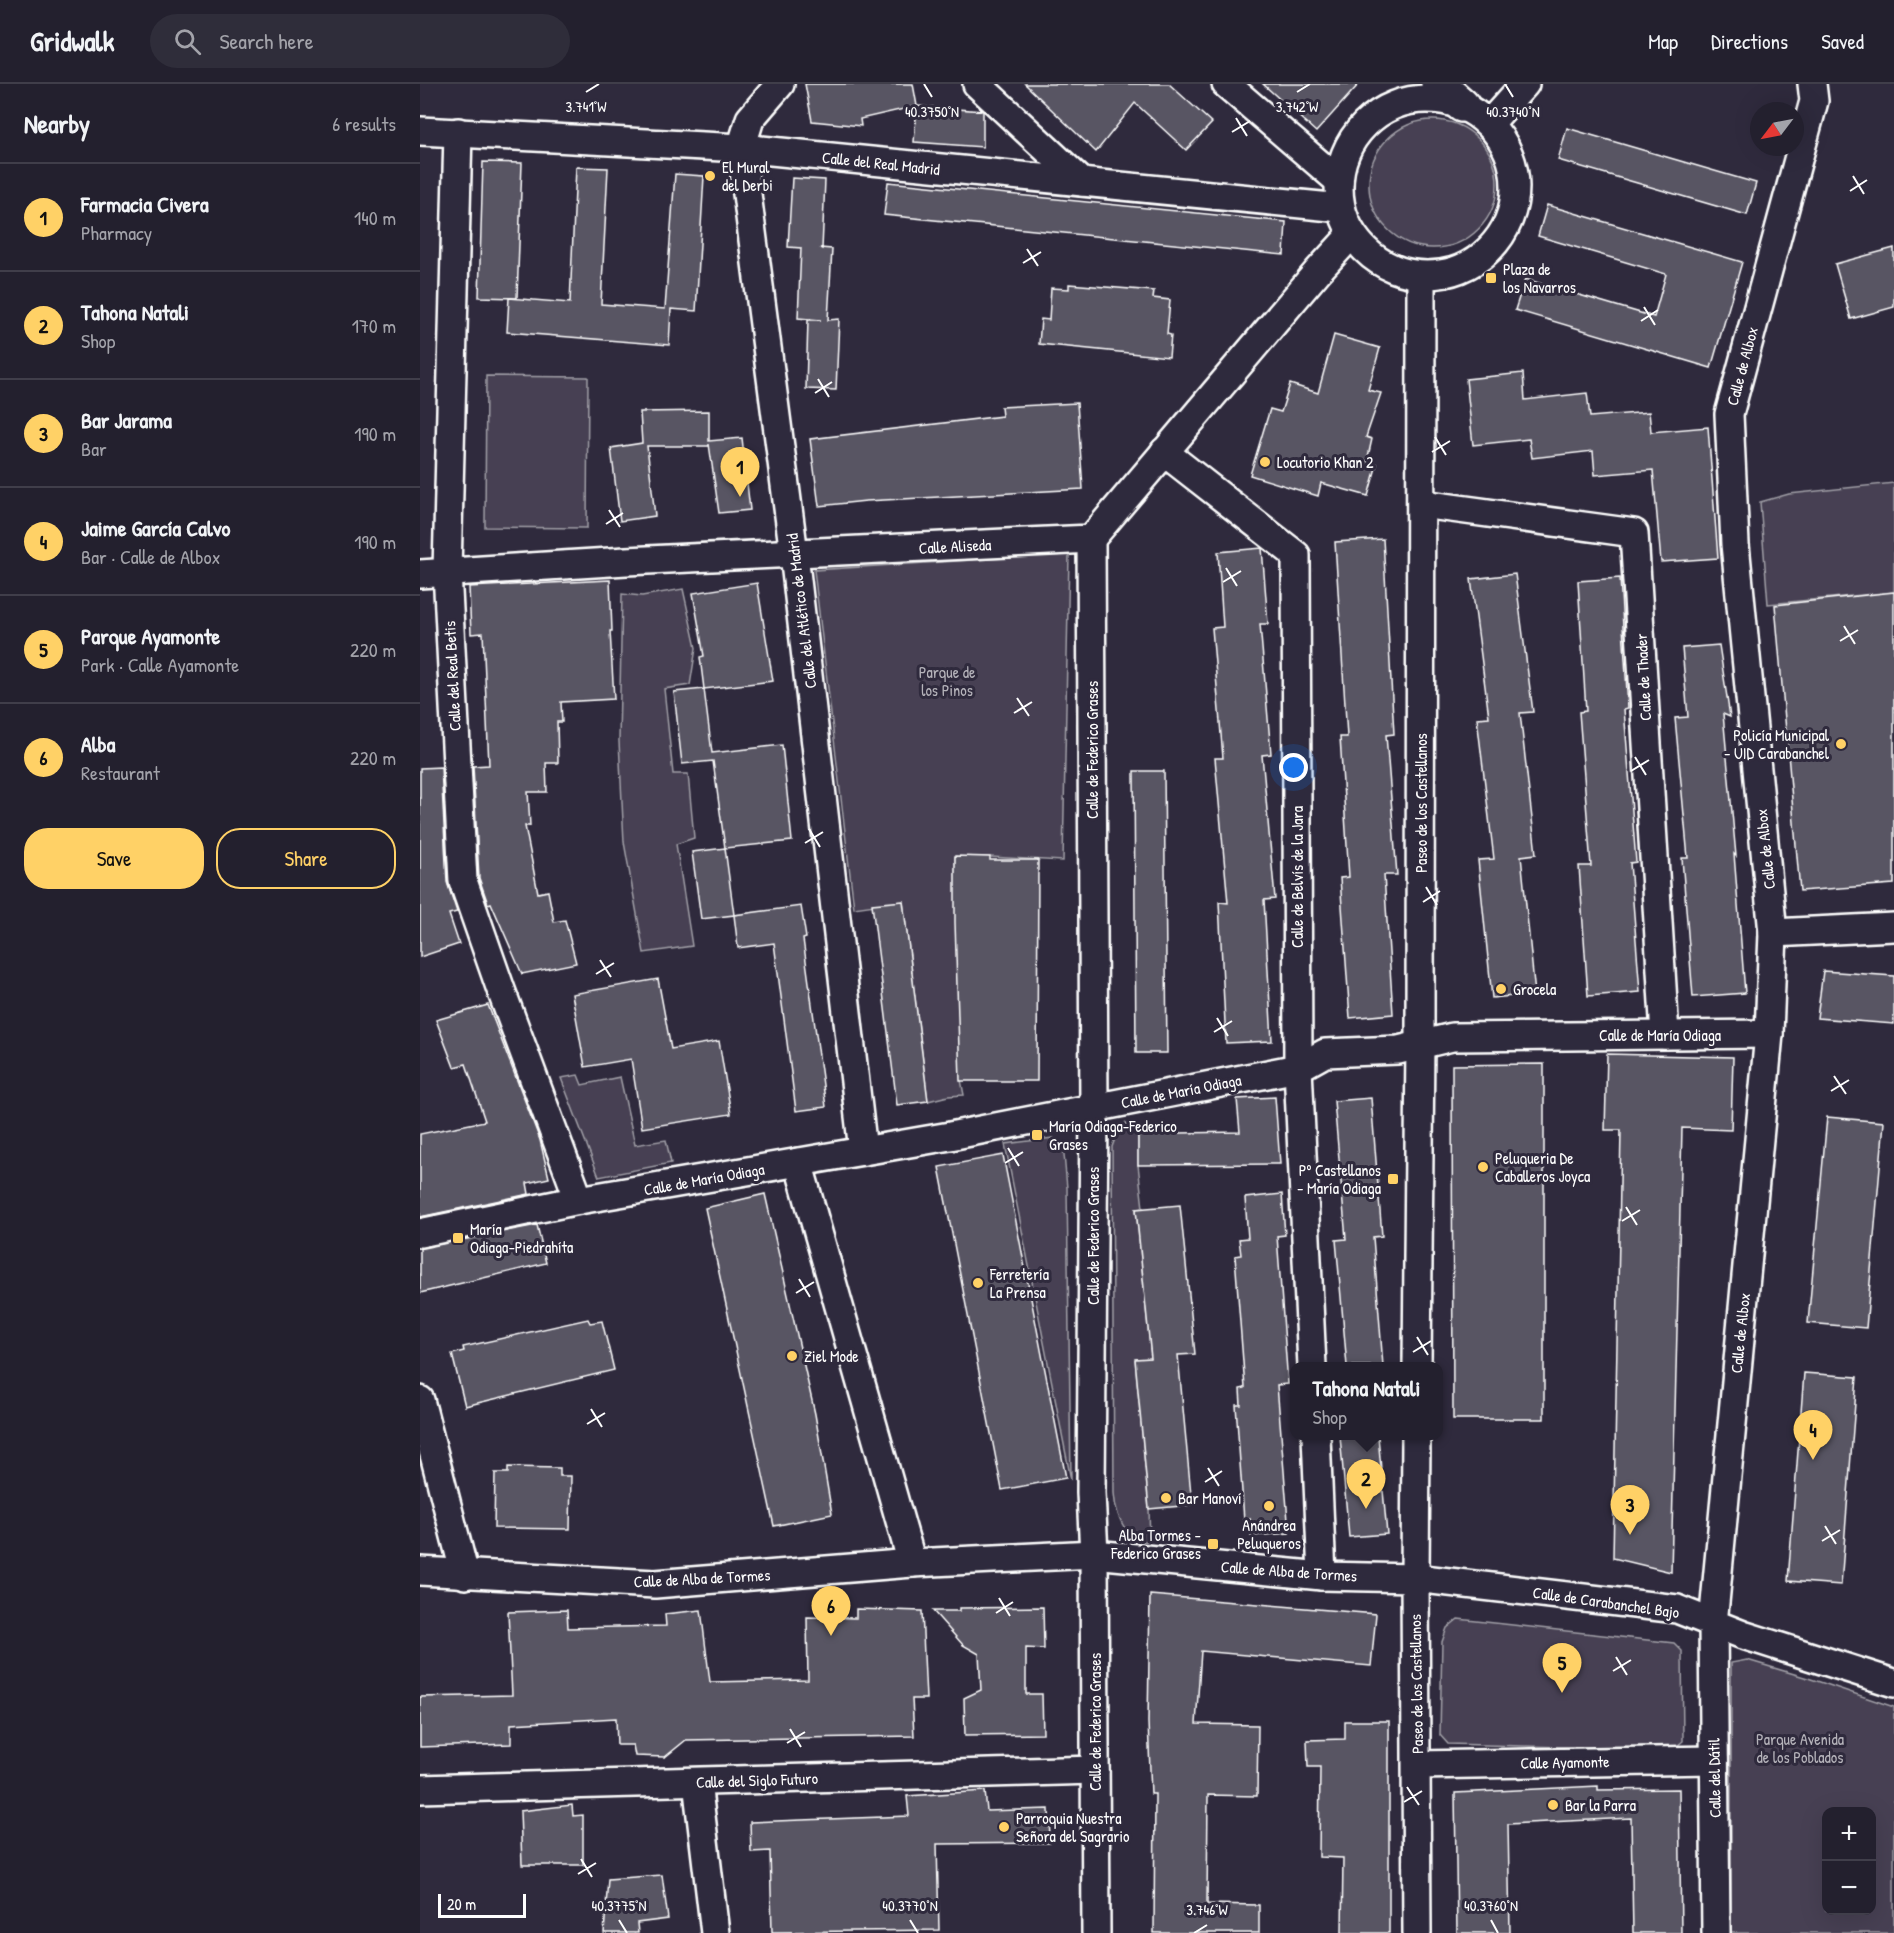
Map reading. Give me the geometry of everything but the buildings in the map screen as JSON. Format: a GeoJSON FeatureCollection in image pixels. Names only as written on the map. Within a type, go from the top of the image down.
{"type":"FeatureCollection","features":[{"type":"Feature","properties":{"kind":"street","name":"Calle del Atlético de Madrid"},"geometry":{"type":"LineString","coordinates":[[780,84],[750,119],[741,148],[794,554],[863,1151]]}},
{"type":"Feature","properties":{"kind":"street"},"geometry":{"type":"LineString","coordinates":[[977,84],[1082,182]]}},
{"type":"Feature","properties":{"kind":"street"},"geometry":{"type":"LineString","coordinates":[[1226,84],[1339,181]]}},
{"type":"Feature","properties":{"kind":"street"},"geometry":{"type":"LineString","coordinates":[[1438,84],[1489,124],[1504,143],[1513,165],[1516,189],[1513,210],[1504,231],[1492,248],[1472,264],[1447,274],[1421,276],[1396,270],[1374,258],[1351,235],[1341,208],[1339,181],[1345,154],[1359,129],[1381,111],[1407,100],[1435,99],[1462,105]]}},
{"type":"Feature","properties":{"kind":"street"},"geometry":{"type":"LineString","coordinates":[[1489,124],[1525,84]]}},
{"type":"Feature","properties":{"kind":"street","name":"Calle de Albox"},"geometry":{"type":"LineString","coordinates":[[1713,1624],[1769,1034],[1773,933],[1735,544],[1729,414],[1814,101],[1812,84]]}},
{"type":"Feature","properties":{"kind":"street","name":"Calle del Real Madrid"},"geometry":{"type":"LineString","coordinates":[[420,130],[741,148],[1341,208]]}},
{"type":"Feature","properties":{"kind":"street","name":"Calle del Real Betis"},"geometry":{"type":"LineString","coordinates":[[458,132],[447,571],[463,881],[579,1200]]}},
{"type":"Feature","properties":{"kind":"street"},"geometry":{"type":"LineString","coordinates":[[1091,539],[1351,235]]}},
{"type":"Feature","properties":{"kind":"street","name":"Paseo de los Castellanos"},"geometry":{"type":"LineString","coordinates":[[1417,1362],[1422,504],[1421,276]]}},
{"type":"Feature","properties":{"kind":"street","name":"Calle de Belvís de la Jara"},"geometry":{"type":"LineString","coordinates":[[1164,452],[1296,555],[1298,1068],[1312,1362]]}},
{"type":"Feature","properties":{"kind":"street","name":"Calle de Thader"},"geometry":{"type":"LineString","coordinates":[[1422,504],[1634,533],[1665,1035]]}},
{"type":"Feature","properties":{"kind":"street","name":"Calle Aliseda"},"geometry":{"type":"LineString","coordinates":[[420,574],[1091,539]]}},
{"type":"Feature","properties":{"kind":"street","name":"Calle de Federico Grases"},"geometry":{"type":"LineString","coordinates":[[1091,539],[1094,1108],[1091,1482],[1094,1554],[1096,1933]]}},
{"type":"Feature","properties":{"kind":"street"},"geometry":{"type":"LineString","coordinates":[[1773,933],[1894,927]]}},
{"type":"Feature","properties":{"kind":"street","name":"Calle de María Odiaga"},"geometry":{"type":"LineString","coordinates":[[420,1233],[579,1200],[863,1151],[1298,1068],[1325,1053],[1398,1050],[1452,1036],[1769,1034]]}},
{"type":"Feature","properties":{"kind":"street"},"geometry":{"type":"LineString","coordinates":[[798,1162],[912,1563]]}},
{"type":"Feature","properties":{"kind":"street"},"geometry":{"type":"LineString","coordinates":[[420,1400],[465,1575]]}},
{"type":"Feature","properties":{"kind":"street"},"geometry":{"type":"LineString","coordinates":[[1316,1440],[1322,1576]]}},
{"type":"Feature","properties":{"kind":"street","name":"Paseo de los Castellanos"},"geometry":{"type":"LineString","coordinates":[[1416,1440],[1417,1933]]}},
{"type":"Feature","properties":{"kind":"street","name":"Calle de Alba de Tormes"},"geometry":{"type":"LineString","coordinates":[[420,1571],[655,1584],[912,1563],[1094,1554],[1322,1576],[1415,1578]]}},
{"type":"Feature","properties":{"kind":"street","name":"Calle de Carabanchel Bajo"},"geometry":{"type":"LineString","coordinates":[[1415,1578],[1677,1609],[1713,1624],[1894,1683]]}},
{"type":"Feature","properties":{"kind":"street","name":"Calle del Dátil"},"geometry":{"type":"LineString","coordinates":[[1713,1624],[1716,1933]]}},
{"type":"Feature","properties":{"kind":"street","name":"Calle Ayamonte"},"geometry":{"type":"LineString","coordinates":[[1417,1764],[1714,1760]]}},
{"type":"Feature","properties":{"kind":"street","name":"Calle del Siglo Futuro"},"geometry":{"type":"LineString","coordinates":[[420,1789],[1095,1770]]}},
{"type":"Feature","properties":{"kind":"street"},"geometry":{"type":"LineString","coordinates":[[698,1782],[715,1933]]}},
{"type":"Feature","properties":{"kind":"green space"},"geometry":{"type":"Polygon","coordinates":[[[1433,120],[1457,125],[1478,139],[1492,160],[1497,184],[1492,208],[1478,229],[1457,243],[1433,248],[1409,243],[1388,229],[1374,208],[1369,184],[1374,160],[1388,139],[1409,125],[1433,120]]]}},
{"type":"Feature","properties":{"kind":"green space"},"geometry":{"type":"Polygon","coordinates":[[[486,376],[588,377],[587,528],[485,527],[486,376]]]}},
{"type":"Feature","properties":{"kind":"green space"},"geometry":{"type":"Polygon","coordinates":[[[1894,483],[1894,592],[1768,604],[1760,502],[1789,494],[1894,483]]]}},
{"type":"Feature","properties":{"kind":"green space","name":"Parque de los Pinos"},"geometry":{"type":"Polygon","coordinates":[[[1069,554],[1063,861],[955,857],[961,1080],[964,1095],[928,1101],[903,901],[854,908],[814,570],[1069,554]]]}},
{"type":"Feature","properties":{"kind":"green space"},"geometry":{"type":"Polygon","coordinates":[[[683,589],[696,648],[690,685],[664,689],[673,774],[688,774],[694,838],[676,844],[692,946],[644,953],[624,842],[619,741],[622,594],[642,596],[683,589]]]}},
{"type":"Feature","properties":{"kind":"green space"},"geometry":{"type":"Polygon","coordinates":[[[578,1075],[582,1085],[620,1077],[635,1145],[666,1140],[671,1163],[599,1177],[561,1078],[578,1075]]]}},
{"type":"Feature","properties":{"kind":"green space"},"geometry":{"type":"Polygon","coordinates":[[[1125,1123],[1138,1134],[1138,1165],[1143,1208],[1136,1210],[1151,1358],[1135,1360],[1150,1541],[1137,1542],[1120,1520],[1114,1493],[1112,1147],[1117,1133],[1125,1123]]]}},
{"type":"Feature","properties":{"kind":"green space"},"geometry":{"type":"Polygon","coordinates":[[[1053,1138],[1063,1143],[1067,1188],[1071,1480],[1005,1144],[1053,1138]]]}},
{"type":"Feature","properties":{"kind":"green space"},"geometry":{"type":"Polygon","coordinates":[[[1458,1619],[1674,1643],[1682,1651],[1683,1741],[1672,1750],[1448,1744],[1440,1735],[1442,1642],[1447,1628],[1458,1619]]]}},
{"type":"Feature","properties":{"kind":"green space","name":"Parque Avenida de los Poblados"},"geometry":{"type":"Polygon","coordinates":[[[1747,1660],[1894,1707],[1894,1933],[1731,1933],[1731,1663],[1747,1660]]]}},
{"type":"Feature","properties":{"kind":"place","name":"El Mural del Derbi"},"geometry":{"type":"Point","coordinates":[710,176]}},
{"type":"Feature","properties":{"kind":"place","name":"Plaza de los Navarros"},"geometry":{"type":"Point","coordinates":[1491,278]}},
{"type":"Feature","properties":{"kind":"place","name":"Locutorio Khan 2"},"geometry":{"type":"Point","coordinates":[1265,462]}},
{"type":"Feature","properties":{"kind":"place","name":"Farmacia Civera"},"geometry":{"type":"Point","coordinates":[740,497]}},
{"type":"Feature","properties":{"kind":"place","name":"Policía Municipal - UID Carabanchel"},"geometry":{"type":"Point","coordinates":[1841,744]}},
{"type":"Feature","properties":{"kind":"place","name":"Grocela"},"geometry":{"type":"Point","coordinates":[1501,989]}},
{"type":"Feature","properties":{"kind":"place","name":"María Odiaga-Federico Grases"},"geometry":{"type":"Point","coordinates":[1037,1135]}},
{"type":"Feature","properties":{"kind":"place","name":"Peluqueria De Caballeros Joyca"},"geometry":{"type":"Point","coordinates":[1483,1167]}},
{"type":"Feature","properties":{"kind":"place","name":"Pº Castellanos - María Odiaga"},"geometry":{"type":"Point","coordinates":[1393,1179]}},
{"type":"Feature","properties":{"kind":"place","name":"María Odiaga-Piedrahíta"},"geometry":{"type":"Point","coordinates":[458,1238]}},
{"type":"Feature","properties":{"kind":"place","name":"Ferretería La Prensa"},"geometry":{"type":"Point","coordinates":[978,1283]}},
{"type":"Feature","properties":{"kind":"place","name":"Ziel Mode"},"geometry":{"type":"Point","coordinates":[792,1356]}},
{"type":"Feature","properties":{"kind":"place","name":"Jaime García Calvo"},"geometry":{"type":"Point","coordinates":[1813,1460]}},
{"type":"Feature","properties":{"kind":"place","name":"Bar Manoví"},"geometry":{"type":"Point","coordinates":[1166,1498]}},
{"type":"Feature","properties":{"kind":"place","name":"Anándrea Peluqueros"},"geometry":{"type":"Point","coordinates":[1269,1506]}},
{"type":"Feature","properties":{"kind":"place","name":"Tahona Natali"},"geometry":{"type":"Point","coordinates":[1366,1509]}},
{"type":"Feature","properties":{"kind":"place","name":"Bar Jarama"},"geometry":{"type":"Point","coordinates":[1630,1535]}},
{"type":"Feature","properties":{"kind":"place","name":"Alba Tormes - Federico Grases"},"geometry":{"type":"Point","coordinates":[1213,1544]}},
{"type":"Feature","properties":{"kind":"place","name":"Alba"},"geometry":{"type":"Point","coordinates":[831,1636]}},
{"type":"Feature","properties":{"kind":"place","name":"Parque Ayamonte"},"geometry":{"type":"Point","coordinates":[1562,1693]}},
{"type":"Feature","properties":{"kind":"place","name":"Bar la Parra"},"geometry":{"type":"Point","coordinates":[1553,1805]}},
{"type":"Feature","properties":{"kind":"place","name":"Parroquia Nuestra Señora del Sagrario"},"geometry":{"type":"Point","coordinates":[1004,1827]}}]}
